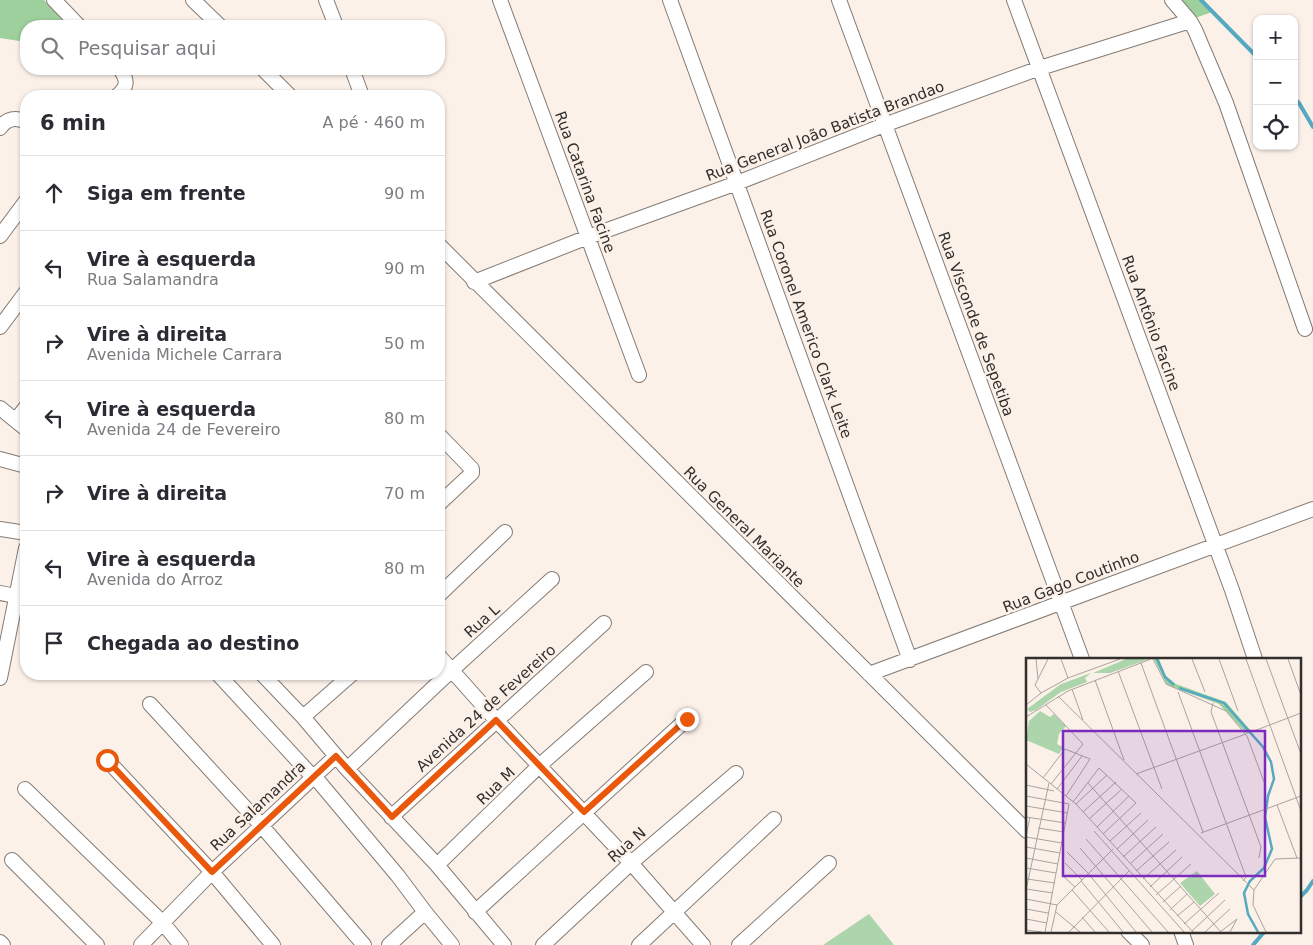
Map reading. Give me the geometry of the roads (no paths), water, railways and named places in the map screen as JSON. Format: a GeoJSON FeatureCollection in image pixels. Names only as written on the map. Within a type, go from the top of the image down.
{"type":"FeatureCollection","features":[{"type":"Feature","properties":{"kind":"street"},"geometry":{"type":"LineString","coordinates":[[54,0],[73,20]]}},
{"type":"Feature","properties":{"kind":"street"},"geometry":{"type":"LineString","coordinates":[[193,0],[214,20]]}},
{"type":"Feature","properties":{"kind":"street"},"geometry":{"type":"LineString","coordinates":[[326,0],[334,20]]}},
{"type":"Feature","properties":{"kind":"street","name":"Rua Catarina Facine"},"geometry":{"type":"LineString","coordinates":[[500,0],[639,376]]}},
{"type":"Feature","properties":{"kind":"street","name":"Rua Coronel Americo Clark Leite"},"geometry":{"type":"LineString","coordinates":[[670,0],[910,660]]}},
{"type":"Feature","properties":{"kind":"street","name":"Rua Visconde de Sepetiba"},"geometry":{"type":"LineString","coordinates":[[839,0],[1082,658]]}},
{"type":"Feature","properties":{"kind":"street","name":"Rua Antônio Facine"},"geometry":{"type":"LineString","coordinates":[[1014,0],[1255,658]]}},
{"type":"Feature","properties":{"kind":"street"},"geometry":{"type":"LineString","coordinates":[[1172,0],[1190,21],[1226,103],[1305,329]]}},
{"type":"Feature","properties":{"kind":"street","name":"Rua General João Batista Brandao"},"geometry":{"type":"LineString","coordinates":[[474,282],[588,237],[737,183],[884,125],[1040,68],[1190,21]]}},
{"type":"Feature","properties":{"kind":"street"},"geometry":{"type":"LineString","coordinates":[[124,75],[127,83],[124,90]]}},
{"type":"Feature","properties":{"kind":"street"},"geometry":{"type":"LineString","coordinates":[[269,75],[284,90]]}},
{"type":"Feature","properties":{"kind":"street"},"geometry":{"type":"LineString","coordinates":[[354,75],[360,90]]}},
{"type":"Feature","properties":{"kind":"street"},"geometry":{"type":"LineString","coordinates":[[0,128],[11,119],[20,119]]}},
{"type":"Feature","properties":{"kind":"street"},"geometry":{"type":"LineString","coordinates":[[0,236],[20,209]]}},
{"type":"Feature","properties":{"kind":"street","name":"Rua General Mariante"},"geometry":{"type":"LineString","coordinates":[[445,251],[474,282],[1026,830]]}},
{"type":"Feature","properties":{"kind":"street"},"geometry":{"type":"LineString","coordinates":[[0,327],[20,300]]}},
{"type":"Feature","properties":{"kind":"street"},"geometry":{"type":"LineString","coordinates":[[0,408],[20,423]]}},
{"type":"Feature","properties":{"kind":"street"},"geometry":{"type":"LineString","coordinates":[[445,441],[472,469],[472,473],[445,498]]}},
{"type":"Feature","properties":{"kind":"street"},"geometry":{"type":"LineString","coordinates":[[4,460],[20,464]]}},
{"type":"Feature","properties":{"kind":"street","name":"Rua Gago Coutinho"},"geometry":{"type":"LineString","coordinates":[[869,674],[1313,509]]}},
{"type":"Feature","properties":{"kind":"street"},"geometry":{"type":"LineString","coordinates":[[0,529],[20,533]]}},
{"type":"Feature","properties":{"kind":"street"},"geometry":{"type":"LineString","coordinates":[[445,589],[505,532]]}},
{"type":"Feature","properties":{"kind":"street"},"geometry":{"type":"LineString","coordinates":[[0,678],[2,660],[20,577]]}},
{"type":"Feature","properties":{"kind":"street","name":"Rua L"},"geometry":{"type":"LineString","coordinates":[[445,677],[552,579]]}},
{"type":"Feature","properties":{"kind":"street"},"geometry":{"type":"LineString","coordinates":[[0,594],[16,596]]}},
{"type":"Feature","properties":{"kind":"street","name":"Avenida 24 de Fevereiro"},"geometry":{"type":"LineString","coordinates":[[392,817],[604,623]]}},
{"type":"Feature","properties":{"kind":"street"},"geometry":{"type":"LineString","coordinates":[[445,662],[496,720],[631,862],[703,945]]}},
{"type":"Feature","properties":{"kind":"street","name":"Rua M"},"geometry":{"type":"LineString","coordinates":[[437,864],[540,765],[646,672]]}},
{"type":"Feature","properties":{"kind":"street"},"geometry":{"type":"LineString","coordinates":[[224,680],[320,783],[374,846],[452,945]]}},
{"type":"Feature","properties":{"kind":"street"},"geometry":{"type":"LineString","coordinates":[[268,680],[303,717],[347,769],[437,864],[504,945]]}},
{"type":"Feature","properties":{"kind":"street"},"geometry":{"type":"LineString","coordinates":[[303,717],[345,680]]}},
{"type":"Feature","properties":{"kind":"street","name":"Rua L"},"geometry":{"type":"LineString","coordinates":[[347,769],[441,680]]}},
{"type":"Feature","properties":{"kind":"street"},"geometry":{"type":"LineString","coordinates":[[150,704],[261,825],[364,945]]}},
{"type":"Feature","properties":{"kind":"street"},"geometry":{"type":"LineString","coordinates":[[475,912],[687,719]]}},
{"type":"Feature","properties":{"kind":"street","name":"Rua Salamandra"},"geometry":{"type":"LineString","coordinates":[[141,945],[212,872],[312,776],[336,756]]}},
{"type":"Feature","properties":{"kind":"street"},"geometry":{"type":"LineString","coordinates":[[107,760],[212,872],[273,945]]}},
{"type":"Feature","properties":{"kind":"street","name":"Rua N"},"geometry":{"type":"LineString","coordinates":[[543,945],[631,862],[736,773]]}},
{"type":"Feature","properties":{"kind":"street"},"geometry":{"type":"LineString","coordinates":[[25,789],[162,922],[181,945]]}},
{"type":"Feature","properties":{"kind":"street"},"geometry":{"type":"LineString","coordinates":[[639,945],[774,819]]}},
{"type":"Feature","properties":{"kind":"street"},"geometry":{"type":"LineString","coordinates":[[12,860],[96,945]]}},
{"type":"Feature","properties":{"kind":"street"},"geometry":{"type":"LineString","coordinates":[[739,945],[829,863]]}},
{"type":"Feature","properties":{"kind":"street"},"geometry":{"type":"LineString","coordinates":[[389,945],[425,912]]}},
{"type":"Feature","properties":{"kind":"street"},"geometry":{"type":"LineString","coordinates":[[1129,932],[1142,945]]}},
{"type":"Feature","properties":{"kind":"street"},"geometry":{"type":"LineString","coordinates":[[1181,932],[1186,945]]}},
{"type":"Feature","properties":{"kind":"street"},"geometry":{"type":"LineString","coordinates":[[0,942],[3,945]]}},
{"type":"Feature","properties":{"kind":"waterway"},"geometry":{"type":"LineString","coordinates":[[1201,0],[1253,53]]}},
{"type":"Feature","properties":{"kind":"waterway"},"geometry":{"type":"LineString","coordinates":[[1298,102],[1313,127]]}},
{"type":"Feature","properties":{"kind":"waterway"},"geometry":{"type":"LineString","coordinates":[[1300,897],[1313,881]]}},
{"type":"Feature","properties":{"kind":"waterway"},"geometry":{"type":"LineString","coordinates":[[1253,945],[1264,932]]}}]}
